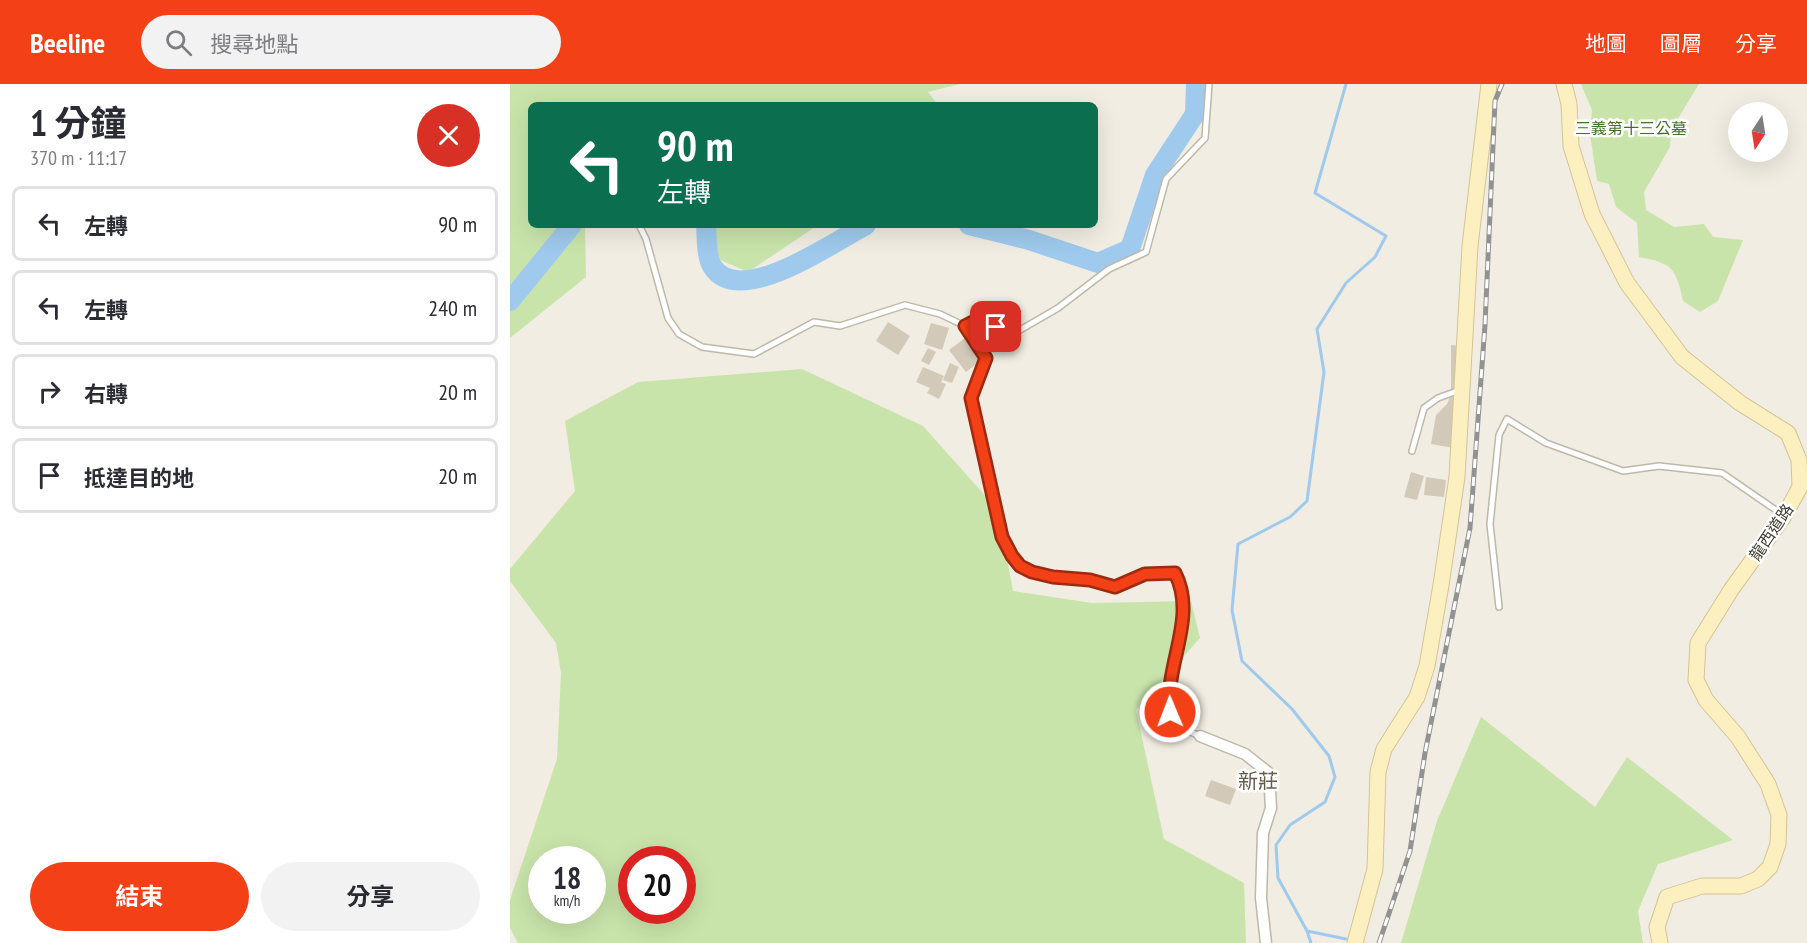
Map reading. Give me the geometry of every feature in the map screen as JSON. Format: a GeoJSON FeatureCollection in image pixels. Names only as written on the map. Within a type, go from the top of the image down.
{"type":"FeatureCollection","features":[{"type":"Feature","properties":{"kind":"street"},"geometry":{"type":"LineString","coordinates":[[1355,943],[1375,869],[1377,772],[1384,749],[1417,698],[1427,666],[1457,477],[1470,246],[1489,84]]}},
{"type":"Feature","properties":{"kind":"street","name":"龍西道路"},"geometry":{"type":"LineString","coordinates":[[1564,84],[1569,104],[1571,146],[1592,214],[1628,283],[1682,357],[1740,403],[1788,433],[1800,460],[1800,487],[1784,516],[1731,590],[1698,643],[1696,680],[1706,700],[1738,736],[1768,784],[1779,815],[1778,844],[1770,867],[1758,879],[1741,886],[1702,886],[1679,891],[1667,897],[1657,927],[1659,943]]}},
{"type":"Feature","properties":{"kind":"street"},"geometry":{"type":"LineString","coordinates":[[1200,736],[1245,754],[1269,773],[1271,808],[1263,833],[1261,898],[1266,943]]}},
{"type":"Feature","properties":{"kind":"lane"},"geometry":{"type":"LineString","coordinates":[[965,326],[979,319],[1013,334],[1058,308],[1109,268],[1146,252],[1166,179],[1205,138],[1209,84]]}},
{"type":"Feature","properties":{"kind":"lane"},"geometry":{"type":"LineString","coordinates":[[640,228],[646,239],[668,318],[679,334],[702,347],[754,354],[814,322],[840,326],[905,305],[940,314],[965,326],[986,358],[971,398],[1002,537],[1012,556],[1020,566],[1032,572],[1053,577],[1090,580],[1115,587],[1145,574],[1175,573],[1183,588],[1184,614],[1170,682],[1170,712],[1178,725],[1200,736]]}},
{"type":"Feature","properties":{"kind":"lane"},"geometry":{"type":"LineString","coordinates":[[1412,450],[1424,408],[1438,398],[1462,390]]}},
{"type":"Feature","properties":{"kind":"lane"},"geometry":{"type":"LineString","coordinates":[[1499,608],[1490,524],[1499,435],[1507,419],[1546,443],[1623,471],[1659,466],[1722,473],[1784,516]]}},
{"type":"Feature","properties":{"kind":"green space"},"geometry":{"type":"Polygon","coordinates":[[[510,84],[960,84],[928,92],[936,102],[528,102],[528,228],[585,228],[586,277],[510,338],[510,84]]]}},
{"type":"Feature","properties":{"kind":"green space","name":"三義第十三公墓"},"geometry":{"type":"Polygon","coordinates":[[[1581,84],[1699,84],[1671,130],[1670,147],[1644,192],[1646,210],[1674,227],[1704,224],[1713,237],[1743,240],[1718,301],[1700,312],[1683,301],[1678,281],[1671,269],[1659,262],[1639,257],[1637,223],[1616,207],[1609,184],[1597,181],[1590,134],[1592,110],[1581,84]]]}},
{"type":"Feature","properties":{"kind":"green space"},"geometry":{"type":"Polygon","coordinates":[[[709,228],[814,228],[748,272],[711,256],[709,228]]]}},
{"type":"Feature","properties":{"kind":"green space"},"geometry":{"type":"Polygon","coordinates":[[[802,369],[923,426],[998,510],[1013,591],[1092,603],[1191,601],[1200,638],[1136,710],[1164,839],[1244,883],[1246,943],[518,943],[510,928],[510,900],[528,846],[557,759],[561,673],[556,643],[510,581],[510,569],[575,491],[565,421],[638,382],[802,369]]]}},
{"type":"Feature","properties":{"kind":"green space"},"geometry":{"type":"Polygon","coordinates":[[[1481,717],[1595,807],[1627,757],[1733,840],[1658,864],[1638,911],[1643,943],[1401,943],[1437,821],[1481,717]]]}},
{"type":"Feature","properties":{"kind":"building"},"geometry":{"type":"Polygon","coordinates":[[[888,322],[910,336],[898,355],[876,341],[888,322]]]}},
{"type":"Feature","properties":{"kind":"building"},"geometry":{"type":"Polygon","coordinates":[[[931,323],[949,328],[942,350],[924,344],[931,323]]]}},
{"type":"Feature","properties":{"kind":"building"},"geometry":{"type":"Polygon","coordinates":[[[965,338],[982,360],[966,372],[949,350],[965,338]]]}},
{"type":"Feature","properties":{"kind":"building"},"geometry":{"type":"Polygon","coordinates":[[[1451,345],[1461,346],[1454,448],[1431,444],[1436,415],[1447,404],[1451,395],[1451,345]]]}},
{"type":"Feature","properties":{"kind":"building"},"geometry":{"type":"Polygon","coordinates":[[[928,348],[936,352],[929,365],[921,361],[928,348]]]}},
{"type":"Feature","properties":{"kind":"building"},"geometry":{"type":"Polygon","coordinates":[[[950,363],[959,367],[952,383],[943,380],[950,363]]]}},
{"type":"Feature","properties":{"kind":"building"},"geometry":{"type":"Polygon","coordinates":[[[923,367],[944,376],[941,382],[946,384],[939,399],[927,393],[930,388],[916,382],[923,367]]]}},
{"type":"Feature","properties":{"kind":"building"},"geometry":{"type":"Polygon","coordinates":[[[1411,472],[1424,476],[1417,500],[1404,497],[1411,472]]]}},
{"type":"Feature","properties":{"kind":"building"},"geometry":{"type":"Polygon","coordinates":[[[1426,477],[1446,480],[1444,497],[1424,495],[1426,477]]]}},
{"type":"Feature","properties":{"kind":"building"},"geometry":{"type":"Polygon","coordinates":[[[1211,780],[1236,789],[1230,805],[1205,796],[1211,780]]]}},
{"type":"Feature","properties":{"kind":"waterway"},"geometry":{"type":"LineString","coordinates":[[981,228],[1029,240],[1098,263],[1130,249],[1155,175],[1195,114],[1196,84]]}},
{"type":"Feature","properties":{"kind":"waterway"},"geometry":{"type":"LineString","coordinates":[[1311,943],[1307,931],[1278,878],[1276,845],[1290,825],[1325,802],[1335,777],[1329,756],[1292,709],[1242,661],[1232,610],[1238,544],[1290,517],[1307,501],[1324,372],[1317,329],[1346,283],[1375,257],[1386,236],[1315,193],[1346,84]]}},
{"type":"Feature","properties":{"kind":"waterway"},"geometry":{"type":"LineString","coordinates":[[510,301],[570,228]]}},
{"type":"Feature","properties":{"kind":"waterway"},"geometry":{"type":"LineString","coordinates":[[706,228],[708,252],[712,266],[725,278],[743,280],[764,277],[787,268],[861,228]]}},
{"type":"Feature","properties":{"kind":"waterway"},"geometry":{"type":"LineString","coordinates":[[1307,931],[1346,939]]}},
{"type":"Feature","properties":{"kind":"railway"},"geometry":{"type":"LineString","coordinates":[[1379,943],[1410,851],[1425,753],[1470,528],[1485,325],[1495,101],[1502,84]]}},
{"type":"Feature","properties":{"kind":"district","name":"新莊"},"geometry":{"type":"Point","coordinates":[1258,781]}},
{"type":"Feature","properties":{"kind":"route"},"geometry":{"type":"LineString","coordinates":[[996,327],[979,319],[965,326],[986,358],[971,398],[1002,537],[1020,566],[1032,572],[1053,577],[1090,580],[1115,587],[1145,574],[1175,573],[1183,588],[1184,614],[1170,682],[1168,699],[1170,712]]}}]}
